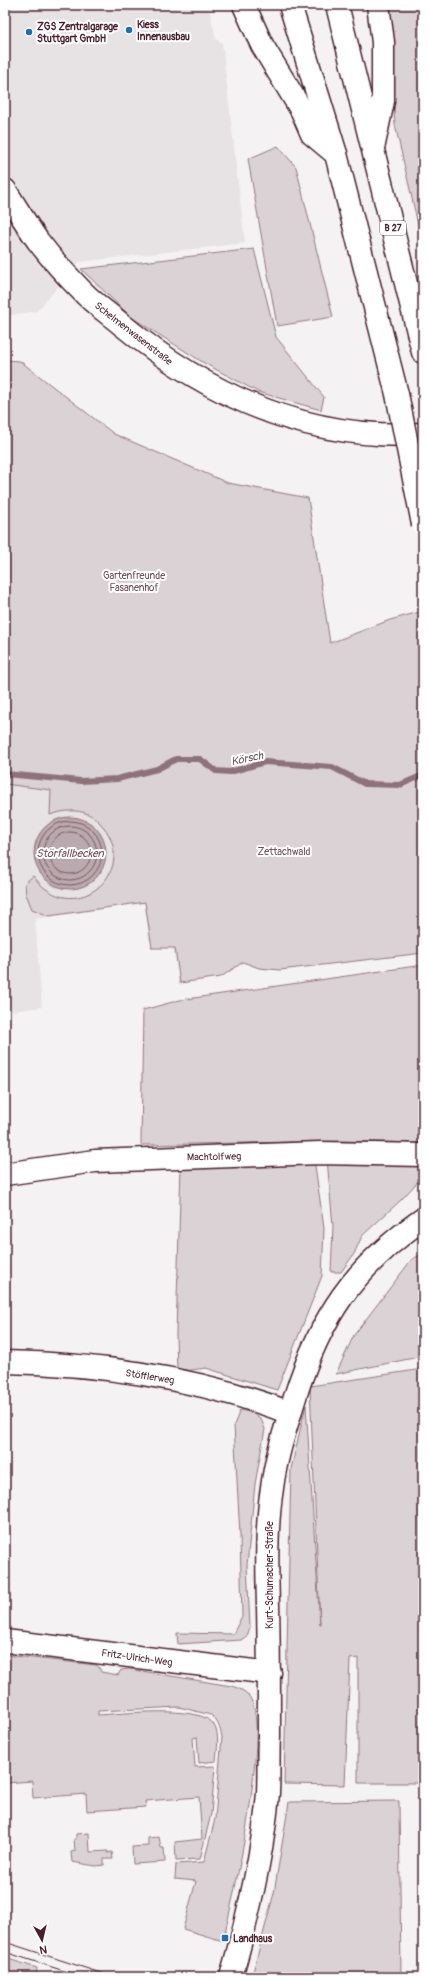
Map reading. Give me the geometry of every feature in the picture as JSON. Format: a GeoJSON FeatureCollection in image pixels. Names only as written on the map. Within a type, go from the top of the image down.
{"type":"FeatureCollection","features":[{"type":"Feature","properties":{"kind":"main road"},"geometry":{"type":"LineString","coordinates":[[244,5],[262,45],[302,111],[312,134],[336,154]]}},
{"type":"Feature","properties":{"kind":"main road"},"geometry":{"type":"LineString","coordinates":[[290,5],[336,154],[396,394],[423,524]]}},
{"type":"Feature","properties":{"kind":"main road","name":"B 27"},"geometry":{"type":"LineString","coordinates":[[337,5],[423,352]]}},
{"type":"Feature","properties":{"kind":"main road"},"geometry":{"type":"LineString","coordinates":[[373,149],[383,101],[383,42],[378,5]]}},
{"type":"Feature","properties":{"kind":"main road","name":"Schelmenwasenstraße"},"geometry":{"type":"LineString","coordinates":[[5,190],[38,241],[82,292],[137,337],[177,366],[216,389],[249,405],[277,416],[327,428],[379,435],[423,434]]}},
{"type":"Feature","properties":{"kind":"main road","name":"Machtolfweg"},"geometry":{"type":"LineString","coordinates":[[5,1174],[95,1161],[320,1153],[423,1155]]}},
{"type":"Feature","properties":{"kind":"main road","name":"Kurt-Schumacher-Straße"},"geometry":{"type":"LineString","coordinates":[[231,1977],[258,1868],[267,1800],[270,1674],[267,1552],[270,1512],[278,1453],[313,1346],[326,1319],[344,1292],[379,1253],[400,1235],[423,1219]]}},
{"type":"Feature","properties":{"kind":"main road","name":"Stöfflerweg"},"geometry":{"type":"LineString","coordinates":[[5,1362],[108,1370],[170,1379],[223,1391],[290,1413]]}},
{"type":"Feature","properties":{"kind":"main road","name":"Fritz-Ulrich-Weg"},"geometry":{"type":"LineString","coordinates":[[5,1641],[270,1674]]}},
{"type":"Feature","properties":{"kind":"shaded area"},"geometry":{"type":"Polygon","coordinates":[[[5,5],[208,5],[216,39],[222,43],[245,243],[79,262],[37,311],[5,316],[5,5]]]}},
{"type":"Feature","properties":{"kind":"shaded area"},"geometry":{"type":"Polygon","coordinates":[[[5,718],[88,721],[225,972],[179,985],[172,943],[149,940],[144,903],[35,919],[42,1007],[5,1012],[5,718]]]}},
{"type":"Feature","properties":{"kind":"green space"},"geometry":{"type":"Polygon","coordinates":[[[388,5],[423,5],[423,246],[395,125],[388,5]]]}},
{"type":"Feature","properties":{"kind":"green space"},"geometry":{"type":"Polygon","coordinates":[[[278,146],[296,167],[333,317],[277,326],[248,159],[278,146]]]}},
{"type":"Feature","properties":{"kind":"green space"},"geometry":{"type":"Polygon","coordinates":[[[254,249],[276,337],[324,397],[321,410],[258,392],[204,363],[131,317],[81,269],[254,249]]]}},
{"type":"Feature","properties":{"kind":"green space"},"geometry":{"type":"Polygon","coordinates":[[[5,360],[20,361],[114,434],[228,483],[308,498],[330,643],[390,620],[423,611],[423,953],[280,970],[259,968],[243,962],[221,977],[180,983],[175,948],[152,948],[145,902],[49,916],[32,909],[26,894],[25,883],[33,876],[44,888],[61,896],[77,897],[91,892],[103,882],[111,870],[114,854],[110,838],[94,817],[76,811],[50,815],[51,790],[5,784],[5,360]]]}},
{"type":"Feature","properties":{"kind":"green space"},"geometry":{"type":"Polygon","coordinates":[[[423,965],[423,1143],[342,1141],[141,1145],[143,1010],[180,1000],[423,965]]]}},
{"type":"Feature","properties":{"kind":"green space"},"geometry":{"type":"Polygon","coordinates":[[[314,1159],[324,1228],[322,1276],[277,1390],[206,1368],[177,1372],[176,1334],[181,1165],[314,1159]]]}},
{"type":"Feature","properties":{"kind":"green space"},"geometry":{"type":"Polygon","coordinates":[[[327,1159],[423,1161],[423,1176],[402,1199],[362,1236],[354,1254],[341,1272],[331,1272],[333,1226],[327,1159]]]}},
{"type":"Feature","properties":{"kind":"green space"},"geometry":{"type":"Polygon","coordinates":[[[423,1254],[423,1356],[336,1374],[354,1335],[412,1259],[423,1254]]]}},
{"type":"Feature","properties":{"kind":"green space"},"geometry":{"type":"Polygon","coordinates":[[[423,1369],[423,1783],[358,1783],[358,1658],[350,1659],[345,1785],[284,1784],[291,1469],[306,1405],[320,1625],[310,1386],[423,1369]]]}},
{"type":"Feature","properties":{"kind":"green space"},"geometry":{"type":"Polygon","coordinates":[[[240,1410],[253,1413],[261,1419],[265,1429],[255,1484],[247,1565],[250,1627],[247,1636],[241,1640],[178,1644],[177,1633],[233,1634],[242,1616],[240,1535],[234,1425],[240,1410]]]}},
{"type":"Feature","properties":{"kind":"green space"},"geometry":{"type":"Polygon","coordinates":[[[5,1655],[96,1665],[99,1667],[101,1672],[118,1675],[121,1670],[129,1669],[231,1686],[242,1690],[250,1697],[255,1711],[256,1725],[253,1783],[242,1851],[223,1941],[183,1929],[196,1881],[175,1879],[176,1864],[204,1862],[215,1819],[222,1737],[217,1722],[211,1715],[179,1707],[98,1711],[98,1715],[141,1712],[178,1712],[194,1714],[207,1718],[214,1725],[218,1738],[216,1761],[199,1763],[197,1737],[193,1738],[195,1767],[215,1766],[211,1814],[200,1859],[176,1860],[175,1842],[202,1839],[199,1797],[145,1801],[146,1807],[87,1811],[86,1794],[33,1798],[32,1781],[5,1783],[5,1655]]]}},
{"type":"Feature","properties":{"kind":"green space"},"geometry":{"type":"Polygon","coordinates":[[[399,1801],[401,1977],[252,1976],[274,1893],[289,1802],[399,1801]]]}},
{"type":"Feature","properties":{"kind":"green space"},"geometry":{"type":"Polygon","coordinates":[[[89,1833],[90,1852],[112,1852],[113,1859],[104,1859],[104,1865],[96,1866],[72,1862],[71,1852],[75,1851],[74,1839],[76,1839],[76,1834],[89,1833]]]}},
{"type":"Feature","properties":{"kind":"green space"},"geometry":{"type":"Polygon","coordinates":[[[159,1837],[161,1848],[164,1848],[165,1862],[133,1864],[132,1847],[148,1846],[148,1838],[159,1837]]]}},
{"type":"Feature","properties":{"kind":"green space"},"geometry":{"type":"Polygon","coordinates":[[[5,1958],[37,1968],[36,1977],[12,1977],[5,1973],[5,1958]]]}},
{"type":"Feature","properties":{"kind":"water","name":"Störfallbecken"},"geometry":{"type":"Polygon","coordinates":[[[70,817],[90,823],[100,833],[106,853],[100,873],[90,883],[70,889],[50,883],[40,873],[34,853],[40,833],[50,823],[70,817]]]}},
{"type":"Feature","properties":{"kind":"waterway","name":"Körsch"},"geometry":{"type":"LineString","coordinates":[[5,774],[81,781],[117,779],[157,769],[176,759],[200,759],[216,771],[230,772],[265,762],[332,767],[365,784],[400,785],[423,775]]}},
{"type":"Feature","properties":{"kind":"tram line"},"geometry":{"type":"LineString","coordinates":[[5,1942],[113,1977]]}},
{"type":"Feature","properties":{"kind":"tram line"},"geometry":{"type":"LineString","coordinates":[[5,1952],[83,1977]]}},
{"type":"Feature","properties":{"kind":"place","name":"Kiess Innenausbau"},"geometry":{"type":"Point","coordinates":[129,30]}},
{"type":"Feature","properties":{"kind":"place","name":"ZGS Zentralgarage Stuttgart GmbH"},"geometry":{"type":"Point","coordinates":[29,32]}},
{"type":"Feature","properties":{"kind":"place","name":"Landhaus"},"geometry":{"type":"Point","coordinates":[225,1938]}},
{"type":"Feature","properties":{"kind":"park label","name":"Gartenfreunde Fasanenhof"},"geometry":{"type":"Point","coordinates":[134,580]}},
{"type":"Feature","properties":{"kind":"park label","name":"Zettachwald"},"geometry":{"type":"Point","coordinates":[284,851]}}]}
